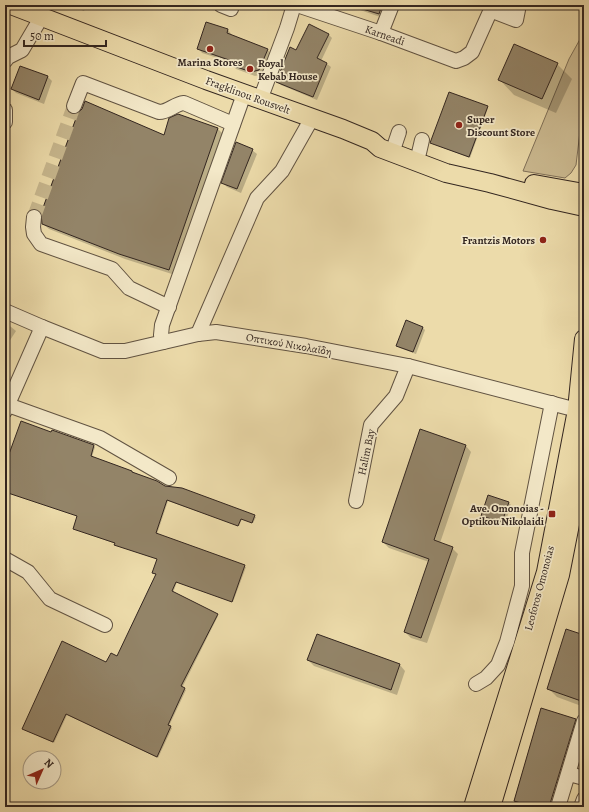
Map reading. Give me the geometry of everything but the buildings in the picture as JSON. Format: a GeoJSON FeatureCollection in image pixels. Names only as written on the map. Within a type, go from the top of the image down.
{"type":"FeatureCollection","features":[{"type":"Feature","properties":{"kind":"main road","name":"Fragklinou Rousvelt"},"geometry":{"type":"LineString","coordinates":[[11,5],[372,141],[380,148],[446,173],[584,207]]}},
{"type":"Feature","properties":{"kind":"main road","name":"Fragklinou Rousvelt"},"geometry":{"type":"LineString","coordinates":[[372,141],[397,138],[421,147],[447,163],[584,193]]}},
{"type":"Feature","properties":{"kind":"main road","name":"Leoforos Omonoias"},"geometry":{"type":"LineString","coordinates":[[473,807],[546,572],[577,410],[584,339]]}},
{"type":"Feature","properties":{"kind":"main road","name":"Leoforos Omonoias"},"geometry":{"type":"LineString","coordinates":[[491,807],[560,575],[584,453]]}},
{"type":"Feature","properties":{"kind":"street"},"geometry":{"type":"LineString","coordinates":[[162,342],[162,325],[233,124],[252,97],[287,28],[295,5]]}},
{"type":"Feature","properties":{"kind":"street","name":"Karneadi"},"geometry":{"type":"LineString","coordinates":[[295,5],[381,33],[430,55],[456,61],[464,58],[472,52],[492,8]]}},
{"type":"Feature","properties":{"kind":"street"},"geometry":{"type":"LineString","coordinates":[[381,33],[392,5]]}},
{"type":"Feature","properties":{"kind":"street"},"geometry":{"type":"LineString","coordinates":[[492,8],[514,12]]}},
{"type":"Feature","properties":{"kind":"street"},"geometry":{"type":"LineString","coordinates":[[5,61],[8,57],[22,50],[42,16]]}},
{"type":"Feature","properties":{"kind":"street"},"geometry":{"type":"LineString","coordinates":[[74,106],[83,84],[159,112],[165,112],[179,104],[184,103],[233,124]]}},
{"type":"Feature","properties":{"kind":"street"},"geometry":{"type":"LineString","coordinates":[[5,110],[5,122]]}},
{"type":"Feature","properties":{"kind":"street"},"geometry":{"type":"LineString","coordinates":[[198,334],[257,198],[282,171],[312,118]]}},
{"type":"Feature","properties":{"kind":"street"},"geometry":{"type":"LineString","coordinates":[[34,217],[34,234],[41,244],[112,269],[129,288],[168,307]]}},
{"type":"Feature","properties":{"kind":"street","name":"Οπτικού Νικολαΐδη"},"geometry":{"type":"LineString","coordinates":[[5,310],[42,327],[102,351],[125,351],[198,334],[216,332],[306,346],[408,366],[577,410]]}},
{"type":"Feature","properties":{"kind":"street"},"geometry":{"type":"LineString","coordinates":[[42,327],[6,408],[100,438],[169,478]]}},
{"type":"Feature","properties":{"kind":"street","name":"Halim Bay"},"geometry":{"type":"LineString","coordinates":[[356,501],[371,425],[396,396],[408,366]]}},
{"type":"Feature","properties":{"kind":"street"},"geometry":{"type":"LineString","coordinates":[[476,684],[486,678],[498,665],[511,628],[522,586],[522,553],[552,403]]}},
{"type":"Feature","properties":{"kind":"street"},"geometry":{"type":"LineString","coordinates":[[5,559],[28,572],[50,599],[105,625]]}},
{"type":"Feature","properties":{"kind":"street"},"geometry":{"type":"LineString","coordinates":[[558,807],[584,722]]}},
{"type":"Feature","properties":{"kind":"street"},"geometry":{"type":"LineString","coordinates":[[568,774],[584,778]]}},
{"type":"Feature","properties":{"kind":"street"},"geometry":{"type":"LineString","coordinates":[[581,807],[584,799]]}},
{"type":"Feature","properties":{"kind":"shaded area"},"geometry":{"type":"Polygon","coordinates":[[[584,32],[584,98],[576,165],[571,173],[565,178],[523,171],[569,59],[584,32]]]}},
{"type":"Feature","properties":{"kind":"tunnel"},"geometry":{"type":"LineString","coordinates":[[34,217],[74,106]]}},
{"type":"Feature","properties":{"kind":"place","name":"Marina Stores"},"geometry":{"type":"Point","coordinates":[210,49]}},
{"type":"Feature","properties":{"kind":"place","name":"Royal Kebab House"},"geometry":{"type":"Point","coordinates":[250,69]}},
{"type":"Feature","properties":{"kind":"place","name":"Super Discount Store"},"geometry":{"type":"Point","coordinates":[459,125]}},
{"type":"Feature","properties":{"kind":"place","name":"Frantzis Motors"},"geometry":{"type":"Point","coordinates":[543,240]}},
{"type":"Feature","properties":{"kind":"place","name":"Ave. Omonoias - Optikou Nikolaidi"},"geometry":{"type":"Point","coordinates":[552,514]}}]}
